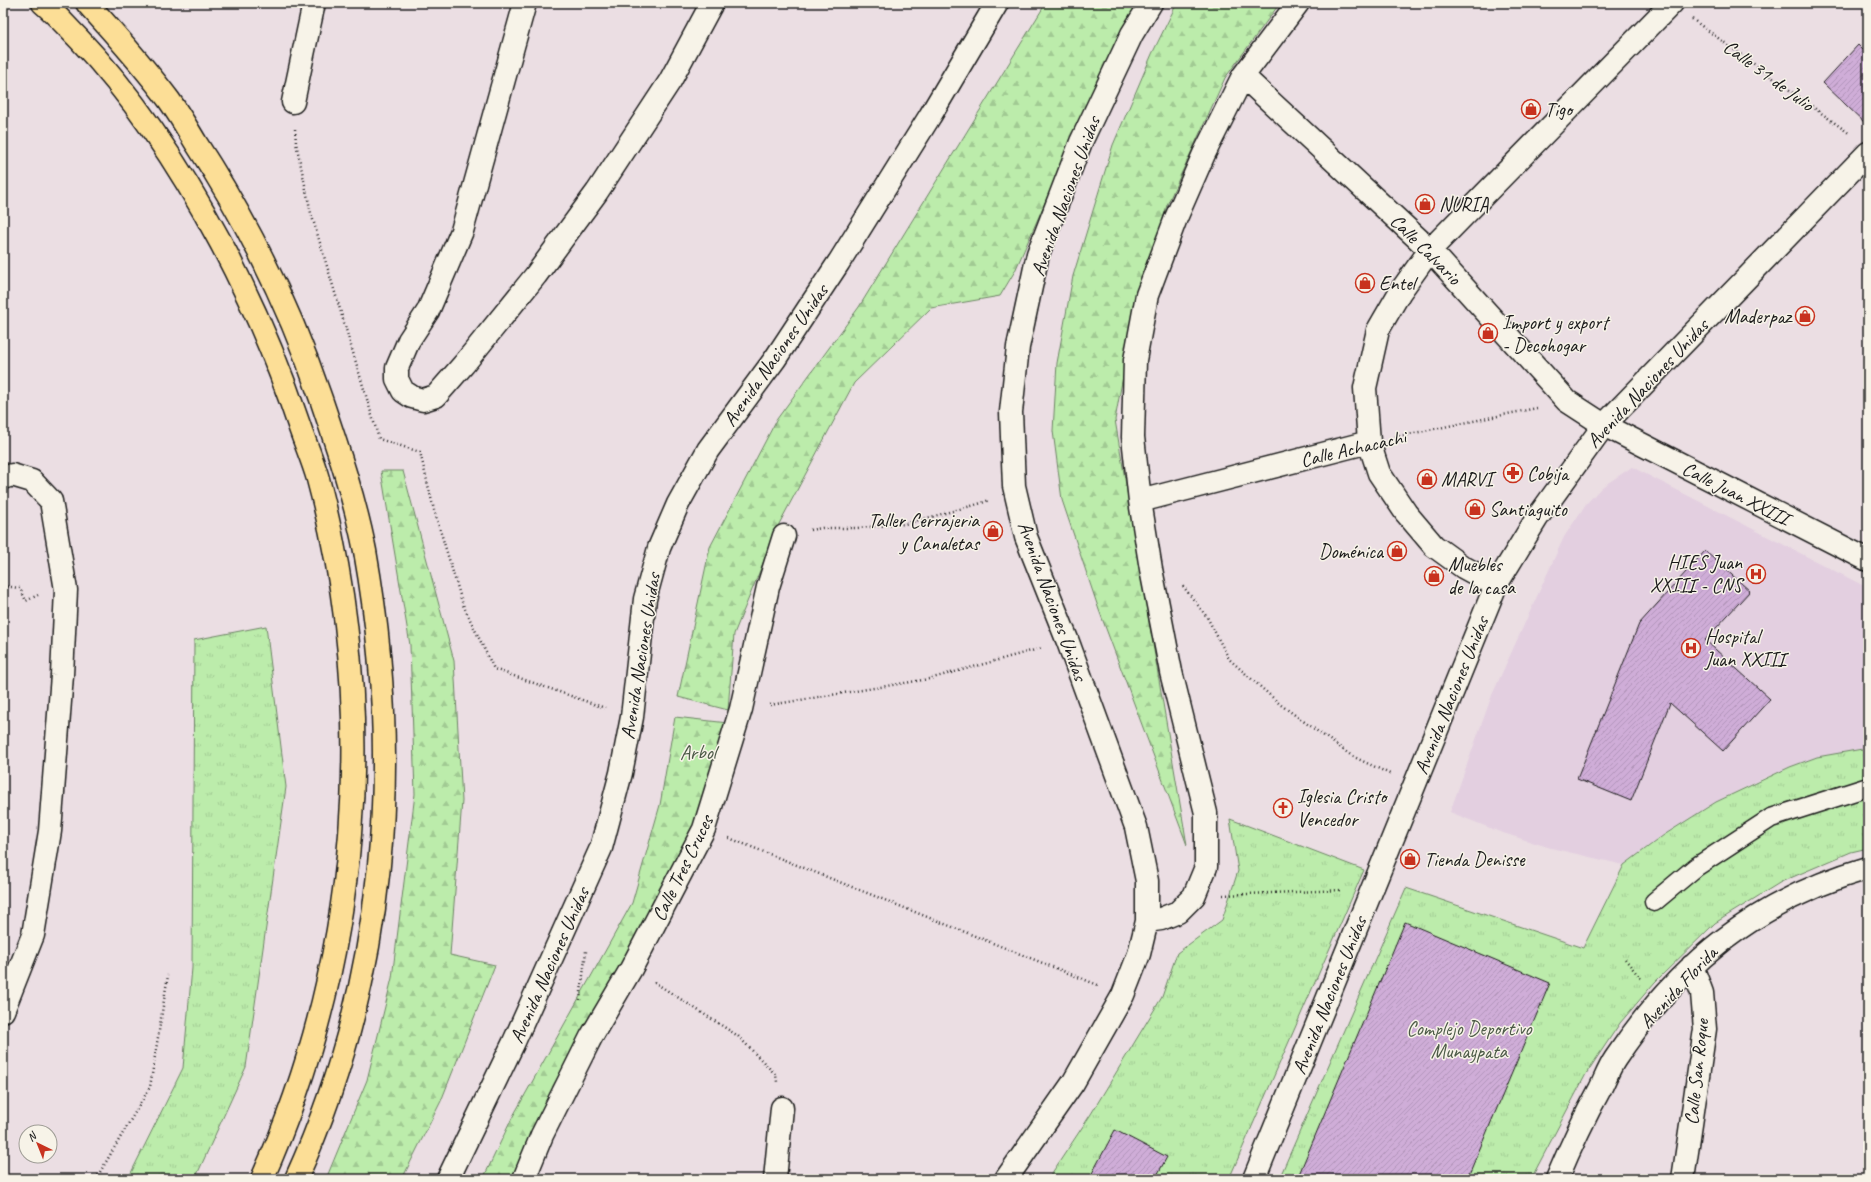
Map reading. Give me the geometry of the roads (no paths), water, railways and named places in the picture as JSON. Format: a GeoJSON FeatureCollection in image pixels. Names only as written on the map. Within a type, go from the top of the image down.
{"type":"FeatureCollection","features":[{"type":"Feature","properties":{"kind":"highway"},"geometry":{"type":"LineString","coordinates":[[43,3],[100,62],[146,119],[196,196],[241,282],[282,373],[317,477],[336,557],[350,657],[354,735],[350,849],[338,939],[314,1039],[283,1132],[262,1179]]}},
{"type":"Feature","properties":{"kind":"highway"},"geometry":{"type":"LineString","coordinates":[[87,3],[119,38],[169,100],[221,180],[268,266],[307,358],[340,456],[364,549],[381,668],[385,743],[382,843],[369,944],[346,1041],[312,1142],[296,1179]]}},
{"type":"Feature","properties":{"kind":"street"},"geometry":{"type":"LineString","coordinates":[[293,102],[314,3]]}},
{"type":"Feature","properties":{"kind":"street"},"geometry":{"type":"LineString","coordinates":[[525,3],[462,230],[428,311],[409,340],[397,368],[397,379],[403,391],[412,397],[423,400],[436,396],[464,364],[536,274],[597,192],[670,81],[712,3]]}},
{"type":"Feature","properties":{"kind":"street","name":"Avenida Naciones Unidas"},"geometry":{"type":"LineString","coordinates":[[448,1179],[513,1044],[601,848],[621,774],[632,717],[645,599],[659,548],[678,504],[708,450],[775,359],[839,262],[930,116],[997,3]]}},
{"type":"Feature","properties":{"kind":"street","name":"Avenida Naciones Unidas"},"geometry":{"type":"LineString","coordinates":[[1006,1179],[1073,1083],[1123,995],[1139,954],[1147,921],[1147,881],[1136,827],[1068,642],[1026,537],[1014,486],[1011,412],[1018,347],[1038,254],[1081,142],[1132,34],[1151,3]]}},
{"type":"Feature","properties":{"kind":"street"},"geometry":{"type":"LineString","coordinates":[[1147,921],[1161,919],[1178,912],[1194,896],[1206,867],[1206,813],[1171,672],[1140,502],[1133,437],[1135,360],[1147,296],[1179,211],[1204,154],[1243,76],[1298,3]]}},
{"type":"Feature","properties":{"kind":"street"},"geometry":{"type":"LineString","coordinates":[[1496,585],[1463,567],[1434,546],[1406,513],[1379,473],[1369,442],[1365,388],[1378,330],[1400,292],[1430,250],[1671,3]]}},
{"type":"Feature","properties":{"kind":"street","name":"Calle Calvario"},"geometry":{"type":"LineString","coordinates":[[1243,76],[1430,250],[1567,402],[1604,425]]}},
{"type":"Feature","properties":{"kind":"street","name":"Avenida Naciones Unidas"},"geometry":{"type":"LineString","coordinates":[[1254,1179],[1496,585],[1537,518],[1604,425],[1862,145]]}},
{"type":"Feature","properties":{"kind":"street","name":"Calle Juan XXIII"},"geometry":{"type":"LineString","coordinates":[[1604,425],[1868,560]]}},
{"type":"Feature","properties":{"kind":"street","name":"Calle Achacachi"},"geometry":{"type":"LineString","coordinates":[[1140,502],[1369,442]]}},
{"type":"Feature","properties":{"kind":"street"},"geometry":{"type":"LineString","coordinates":[[3,478],[12,474],[32,481],[50,501],[66,590],[62,675],[50,831],[32,934],[3,1011]]}},
{"type":"Feature","properties":{"kind":"street","name":"Calle Tres Cruces"},"geometry":{"type":"LineString","coordinates":[[524,1179],[542,1135],[591,1037],[631,969],[704,829],[741,709],[768,587],[784,536]]}},
{"type":"Feature","properties":{"kind":"street","name":"Avenida Florida"},"geometry":{"type":"LineString","coordinates":[[1557,1179],[1582,1123],[1615,1060],[1658,1003],[1692,966],[1732,932],[1776,904],[1835,878],[1868,868]]}},
{"type":"Feature","properties":{"kind":"street","name":"Calle San Roque"},"geometry":{"type":"LineString","coordinates":[[1683,1179],[1705,1029],[1702,993],[1692,966]]}},
{"type":"Feature","properties":{"kind":"street"},"geometry":{"type":"LineString","coordinates":[[775,1179],[782,1108]]}},
{"type":"Feature","properties":{"kind":"lane"},"geometry":{"type":"LineString","coordinates":[[1654,902],[1696,867],[1771,818],[1868,786]]}},
{"type":"Feature","properties":{"kind":"place","name":"Tigo"},"geometry":{"type":"Point","coordinates":[1531,109]}},
{"type":"Feature","properties":{"kind":"place","name":"NURIA"},"geometry":{"type":"Point","coordinates":[1425,204]}},
{"type":"Feature","properties":{"kind":"place","name":"Entel"},"geometry":{"type":"Point","coordinates":[1365,283]}},
{"type":"Feature","properties":{"kind":"place","name":"Maderpaz"},"geometry":{"type":"Point","coordinates":[1805,316]}},
{"type":"Feature","properties":{"kind":"place","name":"Import y export - Decohogar"},"geometry":{"type":"Point","coordinates":[1488,333]}},
{"type":"Feature","properties":{"kind":"place","name":"Cobija"},"geometry":{"type":"Point","coordinates":[1513,473]}},
{"type":"Feature","properties":{"kind":"place","name":"MARVI"},"geometry":{"type":"Point","coordinates":[1427,479]}},
{"type":"Feature","properties":{"kind":"place","name":"Santiaguito"},"geometry":{"type":"Point","coordinates":[1475,509]}},
{"type":"Feature","properties":{"kind":"place","name":"Taller Cerrajeria y Canaletas"},"geometry":{"type":"Point","coordinates":[993,531]}},
{"type":"Feature","properties":{"kind":"place","name":"Doménica"},"geometry":{"type":"Point","coordinates":[1397,551]}},
{"type":"Feature","properties":{"kind":"place","name":"HIES Juan XXIII - CNS"},"geometry":{"type":"Point","coordinates":[1756,574]}},
{"type":"Feature","properties":{"kind":"place","name":"Muebles de la casa"},"geometry":{"type":"Point","coordinates":[1434,576]}},
{"type":"Feature","properties":{"kind":"place","name":"Hospital Juan XXIII"},"geometry":{"type":"Point","coordinates":[1691,648]}},
{"type":"Feature","properties":{"kind":"place","name":"Iglesia Cristo Vencedor"},"geometry":{"type":"Point","coordinates":[1283,808]}},
{"type":"Feature","properties":{"kind":"place","name":"Tienda Denisse"},"geometry":{"type":"Point","coordinates":[1410,859]}},
{"type":"Feature","properties":{"kind":"park label","name":"Arbol"},"geometry":{"type":"Point","coordinates":[698,752]}},
{"type":"Feature","properties":{"kind":"park label","name":"Complejo Deportivo Munaypata"},"geometry":{"type":"Point","coordinates":[1469,1040]}}]}
